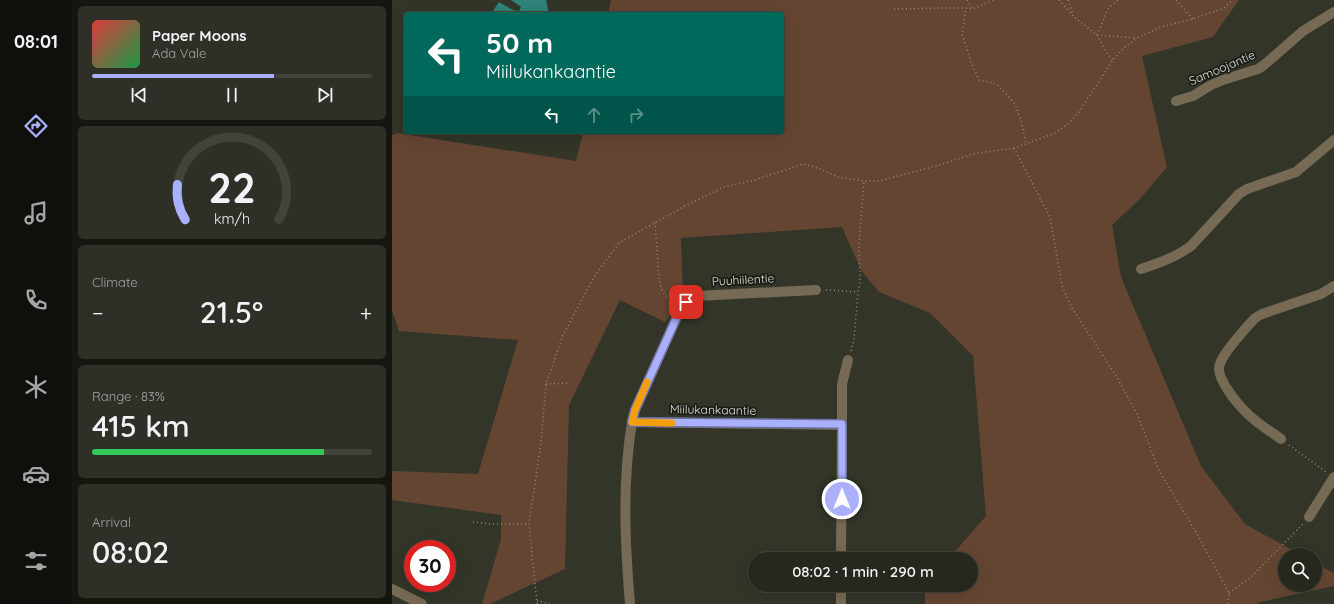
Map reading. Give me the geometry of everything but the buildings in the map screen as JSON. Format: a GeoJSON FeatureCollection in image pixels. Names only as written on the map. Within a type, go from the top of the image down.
{"type":"FeatureCollection","features":[{"type":"Feature","properties":{"kind":"street","name":"Samoojantie"},"geometry":{"type":"LineString","coordinates":[[1176,101],[1193,96],[1211,85],[1223,80],[1258,69],[1303,31],[1334,12]]}},
{"type":"Feature","properties":{"kind":"street"},"geometry":{"type":"LineString","coordinates":[[1141,269],[1164,261],[1184,251],[1191,246],[1239,194],[1247,189],[1296,172],[1334,140]]}},
{"type":"Feature","properties":{"kind":"street"},"geometry":{"type":"LineString","coordinates":[[1281,439],[1250,416],[1240,406],[1222,381],[1219,373],[1219,365],[1224,356],[1255,318],[1262,314],[1321,294],[1334,286]]}},
{"type":"Feature","properties":{"kind":"street","name":"Puuhiilentie"},"geometry":{"type":"LineString","coordinates":[[632,422],[635,410],[681,308],[686,302],[696,296],[816,290]]}},
{"type":"Feature","properties":{"kind":"street"},"geometry":{"type":"LineString","coordinates":[[842,552],[842,384],[848,360]]}},
{"type":"Feature","properties":{"kind":"street"},"geometry":{"type":"LineString","coordinates":[[630,604],[624,502],[632,422]]}},
{"type":"Feature","properties":{"kind":"street","name":"Miilukankaantie"},"geometry":{"type":"LineString","coordinates":[[632,422],[842,424]]}},
{"type":"Feature","properties":{"kind":"street"},"geometry":{"type":"LineString","coordinates":[[1309,517],[1334,477]]}},
{"type":"Feature","properties":{"kind":"street"},"geometry":{"type":"LineString","coordinates":[[392,589],[422,604]]}},
{"type":"Feature","properties":{"kind":"street"},"geometry":{"type":"LineString","coordinates":[[841,592],[841,604]]}},
{"type":"Feature","properties":{"kind":"path"},"geometry":{"type":"LineString","coordinates":[[967,0],[972,8]]}},
{"type":"Feature","properties":{"kind":"path"},"geometry":{"type":"LineString","coordinates":[[894,9],[972,8],[993,0]]}},
{"type":"Feature","properties":{"kind":"path"},"geometry":{"type":"LineString","coordinates":[[1058,0],[1074,16],[1097,34],[1106,52],[1113,60]]}},
{"type":"Feature","properties":{"kind":"path"},"geometry":{"type":"LineString","coordinates":[[1068,0],[1074,16]]}},
{"type":"Feature","properties":{"kind":"path"},"geometry":{"type":"LineString","coordinates":[[1097,34],[1108,9],[1118,0]]}},
{"type":"Feature","properties":{"kind":"path"},"geometry":{"type":"LineString","coordinates":[[1176,0],[1193,19]]}},
{"type":"Feature","properties":{"kind":"path"},"geometry":{"type":"LineString","coordinates":[[538,604],[529,524],[541,442],[546,384],[563,335],[594,277],[619,243],[683,207],[724,187],[755,180],[803,164],[818,168],[838,177],[864,181],[879,180],[936,166],[973,154],[1014,148],[1053,134],[1068,124],[1087,100],[1113,60],[1124,48],[1137,38],[1161,27],[1193,19],[1224,8],[1233,0]]}},
{"type":"Feature","properties":{"kind":"path"},"geometry":{"type":"LineString","coordinates":[[966,8],[962,34],[971,62],[979,80],[997,84],[1015,104],[1022,124],[1026,144]]}},
{"type":"Feature","properties":{"kind":"path"},"geometry":{"type":"LineString","coordinates":[[1097,34],[1137,38]]}},
{"type":"Feature","properties":{"kind":"path"},"geometry":{"type":"LineString","coordinates":[[1014,148],[1050,217],[1062,286],[1072,308],[1118,378],[1138,416],[1159,471],[1196,532],[1229,593],[1228,604]]}},
{"type":"Feature","properties":{"kind":"path"},"geometry":{"type":"LineString","coordinates":[[848,360],[854,340],[860,282],[860,244],[864,181]]}},
{"type":"Feature","properties":{"kind":"path"},"geometry":{"type":"LineString","coordinates":[[655,222],[659,279],[662,292],[670,301],[681,308]]}},
{"type":"Feature","properties":{"kind":"path"},"geometry":{"type":"LineString","coordinates":[[816,290],[858,292]]}},
{"type":"Feature","properties":{"kind":"path"},"geometry":{"type":"LineString","coordinates":[[546,384],[568,382]]}},
{"type":"Feature","properties":{"kind":"path"},"geometry":{"type":"LineString","coordinates":[[1281,439],[1334,477]]}},
{"type":"Feature","properties":{"kind":"path"},"geometry":{"type":"LineString","coordinates":[[1229,593],[1251,577],[1309,517]]}},
{"type":"Feature","properties":{"kind":"path"},"geometry":{"type":"LineString","coordinates":[[473,522],[491,524],[529,524]]}},
{"type":"Feature","properties":{"kind":"path"},"geometry":{"type":"LineString","coordinates":[[537,601],[551,604]]}},
{"type":"Feature","properties":{"kind":"shaded area"},"geometry":{"type":"Polygon","coordinates":[[[611,0],[1239,0],[1213,37],[1142,56],[1167,167],[1140,199],[1112,225],[1121,277],[1201,466],[1245,524],[1288,548],[1278,548],[1278,592],[1306,592],[1260,602],[1257,604],[925,604],[925,592],[978,592],[978,552],[953,552],[986,516],[973,356],[930,313],[879,292],[861,270],[842,227],[681,238],[683,301],[665,322],[620,300],[569,405],[565,569],[490,604],[482,604],[501,539],[501,515],[392,500],[392,471],[478,474],[518,340],[399,331],[392,310],[392,135],[397,133],[576,161],[583,134],[784,134],[784,12],[608,12],[611,0]]]}},
{"type":"Feature","properties":{"kind":"shaded area"},"geometry":{"type":"Polygon","coordinates":[[[1322,567],[1334,573],[1334,586],[1322,589],[1322,567]]]}},
{"type":"Feature","properties":{"kind":"water"},"geometry":{"type":"Polygon","coordinates":[[[511,0],[546,0],[549,12],[492,12],[499,2],[513,10],[519,11],[521,7],[511,0]]]}},
{"type":"Feature","properties":{"kind":"slow traffic"},"geometry":{"type":"LineString","coordinates":[[647,382],[635,410],[632,422],[672,423]]}},
{"type":"Feature","properties":{"kind":"route"},"geometry":{"type":"LineString","coordinates":[[686,302],[681,308],[635,410],[632,422],[842,424],[842,499]]}}]}
